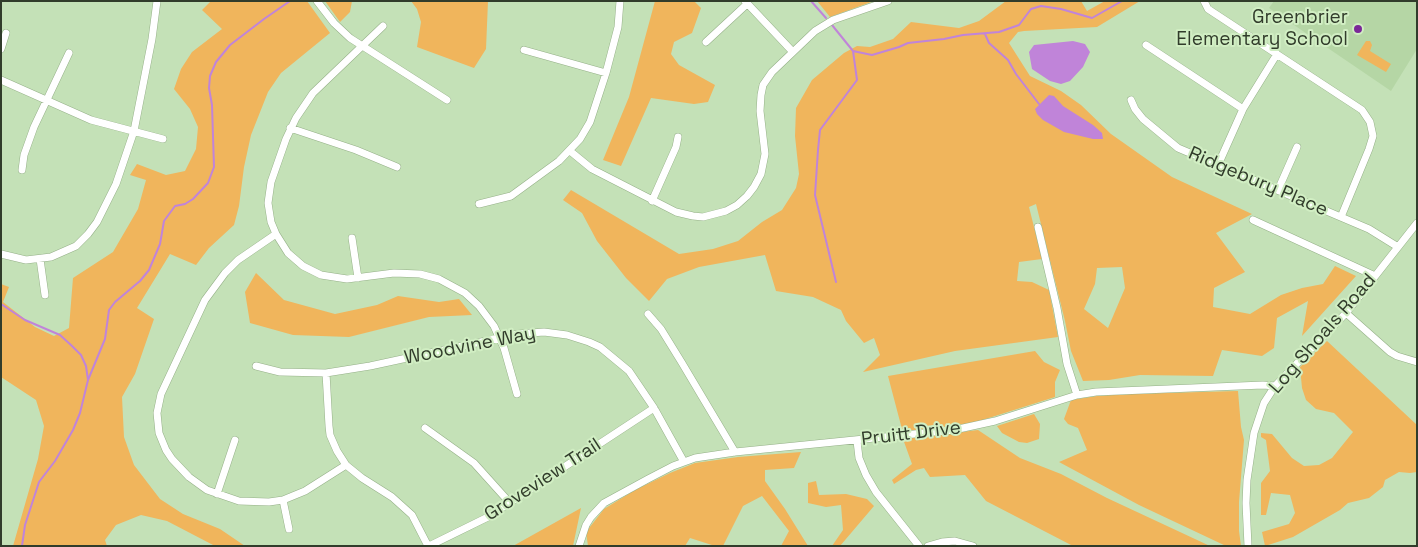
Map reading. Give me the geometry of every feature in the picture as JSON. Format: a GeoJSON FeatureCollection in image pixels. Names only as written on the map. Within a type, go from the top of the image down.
{"type":"FeatureCollection","features":[{"type":"Feature","properties":{"kind":"street"},"geometry":{"type":"LineString","coordinates":[[1,254],[16,258],[40,259],[69,250],[93,228],[116,184],[134,131],[152,39],[157,1]]}},
{"type":"Feature","properties":{"kind":"street"},"geometry":{"type":"LineString","coordinates":[[317,1],[334,23],[350,38],[447,100]]}},
{"type":"Feature","properties":{"kind":"street"},"geometry":{"type":"LineString","coordinates":[[479,204],[511,196],[570,150],[580,139],[590,122],[606,73],[618,27],[620,1]]}},
{"type":"Feature","properties":{"kind":"street"},"geometry":{"type":"LineString","coordinates":[[570,150],[592,169],[683,215],[703,217],[726,211],[737,205],[747,196],[759,179],[765,146],[760,111],[762,89],[772,72],[816,31],[833,20],[888,1]]}},
{"type":"Feature","properties":{"kind":"street"},"geometry":{"type":"LineString","coordinates":[[1204,1],[1208,9],[1362,110],[1370,122],[1372,136],[1369,149],[1341,217]]}},
{"type":"Feature","properties":{"kind":"street"},"geometry":{"type":"LineString","coordinates":[[706,42],[746,2],[792,52]]}},
{"type":"Feature","properties":{"kind":"street"},"geometry":{"type":"LineString","coordinates":[[383,26],[313,93],[290,128],[269,192],[270,214],[276,234],[288,253],[309,270],[333,278],[358,278],[410,273],[444,281],[465,293],[479,306],[494,326],[500,338],[517,394]]}},
{"type":"Feature","properties":{"kind":"street"},"geometry":{"type":"LineString","coordinates":[[1,49],[6,33]]}},
{"type":"Feature","properties":{"kind":"street"},"geometry":{"type":"LineString","coordinates":[[1146,45],[1243,109]]}},
{"type":"Feature","properties":{"kind":"street"},"geometry":{"type":"LineString","coordinates":[[524,50],[606,73]]}},
{"type":"Feature","properties":{"kind":"street"},"geometry":{"type":"LineString","coordinates":[[22,170],[28,141],[69,53]]}},
{"type":"Feature","properties":{"kind":"street"},"geometry":{"type":"LineString","coordinates":[[1218,165],[1243,109],[1277,54]]}},
{"type":"Feature","properties":{"kind":"street"},"geometry":{"type":"LineString","coordinates":[[1,80],[90,120],[163,139]]}},
{"type":"Feature","properties":{"kind":"street","name":"Ridgebury Place"},"geometry":{"type":"LineString","coordinates":[[1131,100],[1143,119],[1178,148],[1369,229],[1398,247]]}},
{"type":"Feature","properties":{"kind":"street"},"geometry":{"type":"LineString","coordinates":[[290,128],[356,150],[397,167]]}},
{"type":"Feature","properties":{"kind":"street"},"geometry":{"type":"LineString","coordinates":[[652,201],[676,147],[678,137]]}},
{"type":"Feature","properties":{"kind":"street"},"geometry":{"type":"LineString","coordinates":[[1278,190],[1297,147]]}},
{"type":"Feature","properties":{"kind":"street"},"geometry":{"type":"LineString","coordinates":[[1253,220],[1374,276]]}},
{"type":"Feature","properties":{"kind":"street","name":"Log Shoals Road"},"geometry":{"type":"LineString","coordinates":[[1248,546],[1246,504],[1250,454],[1264,403],[1275,386],[1346,313],[1417,223]]}},
{"type":"Feature","properties":{"kind":"street"},"geometry":{"type":"LineString","coordinates":[[1038,228],[1057,308],[1067,364],[1077,395]]}},
{"type":"Feature","properties":{"kind":"street"},"geometry":{"type":"LineString","coordinates":[[276,234],[238,260],[212,289],[199,311],[158,404],[157,423],[161,441],[180,468],[203,487],[228,499],[250,502],[283,500],[305,491],[346,465]]}},
{"type":"Feature","properties":{"kind":"street"},"geometry":{"type":"LineString","coordinates":[[352,238],[358,278]]}},
{"type":"Feature","properties":{"kind":"street"},"geometry":{"type":"LineString","coordinates":[[40,259],[45,295]]}},
{"type":"Feature","properties":{"kind":"street"},"geometry":{"type":"LineString","coordinates":[[1346,313],[1390,352],[1417,362]]}},
{"type":"Feature","properties":{"kind":"street"},"geometry":{"type":"LineString","coordinates":[[648,314],[682,363],[735,452]]}},
{"type":"Feature","properties":{"kind":"street","name":"Woodvine Way"},"geometry":{"type":"LineString","coordinates":[[256,366],[280,372],[326,373],[370,366],[518,334],[544,332],[566,335],[589,342],[610,354],[628,371],[654,408],[684,462]]}},
{"type":"Feature","properties":{"kind":"street"},"geometry":{"type":"LineString","coordinates":[[326,373],[330,435],[336,451],[346,465],[362,478],[392,497],[412,515],[429,546]]}},
{"type":"Feature","properties":{"kind":"street","name":"Pruitt Drive"},"geometry":{"type":"LineString","coordinates":[[578,546],[591,516],[604,503],[648,479],[695,458],[735,452],[857,441],[967,428],[1077,395],[1125,389],[1275,386]]}},
{"type":"Feature","properties":{"kind":"street","name":"Groveview Trail"},"geometry":{"type":"LineString","coordinates":[[429,546],[488,517],[654,408]]}},
{"type":"Feature","properties":{"kind":"street"},"geometry":{"type":"LineString","coordinates":[[424,428],[474,463],[510,503]]}},
{"type":"Feature","properties":{"kind":"street"},"geometry":{"type":"LineString","coordinates":[[216,494],[235,440]]}},
{"type":"Feature","properties":{"kind":"street"},"geometry":{"type":"LineString","coordinates":[[857,441],[859,458],[876,492],[920,546]]}},
{"type":"Feature","properties":{"kind":"street"},"geometry":{"type":"LineString","coordinates":[[283,500],[289,529]]}},
{"type":"Feature","properties":{"kind":"street"},"geometry":{"type":"LineString","coordinates":[[928,546],[955,541],[974,546]]}},
{"type":"Feature","properties":{"kind":"shaded area"},"geometry":{"type":"Polygon","coordinates":[[[211,1],[307,1],[330,33],[281,73],[268,92],[251,135],[234,225],[209,248],[196,265],[170,254],[137,308],[154,319],[135,374],[122,397],[124,437],[134,465],[160,499],[183,514],[220,529],[245,546],[215,546],[167,521],[141,515],[116,525],[105,540],[107,546],[13,546],[38,459],[44,426],[36,400],[1,377],[1,284],[9,287],[3,302],[35,327],[54,336],[69,328],[73,278],[113,252],[138,209],[146,180],[130,175],[137,164],[166,175],[185,171],[196,149],[198,127],[190,109],[174,89],[181,69],[192,52],[222,29],[202,10],[211,1]]]}},
{"type":"Feature","properties":{"kind":"shaded area"},"geometry":{"type":"Polygon","coordinates":[[[325,1],[352,1],[350,12],[340,22],[325,1]]]}},
{"type":"Feature","properties":{"kind":"shaded area"},"geometry":{"type":"Polygon","coordinates":[[[411,1],[488,1],[486,49],[474,68],[417,47],[421,22],[417,9],[411,1]]]}},
{"type":"Feature","properties":{"kind":"shaded area"},"geometry":{"type":"Polygon","coordinates":[[[655,1],[694,1],[701,8],[692,33],[674,42],[671,54],[679,65],[715,85],[708,102],[694,104],[651,98],[621,166],[603,160],[629,97],[655,1]]]}},
{"type":"Feature","properties":{"kind":"shaded area"},"geometry":{"type":"Polygon","coordinates":[[[817,1],[874,1],[830,17],[817,1]]]}},
{"type":"Feature","properties":{"kind":"shaded area"},"geometry":{"type":"Polygon","coordinates":[[[1006,1],[1081,1],[1087,11],[1105,1],[1140,1],[1097,27],[1018,32],[1009,43],[1030,76],[1061,91],[1081,105],[1111,134],[1172,177],[1252,214],[1216,233],[1245,272],[1214,288],[1213,307],[1250,314],[1281,295],[1323,284],[1335,266],[1356,276],[1302,336],[1308,301],[1277,318],[1274,348],[1262,356],[1222,350],[1213,376],[1140,375],[1109,380],[1083,381],[1071,351],[1036,204],[1029,207],[1042,259],[1019,262],[1017,281],[1032,282],[1049,290],[1058,337],[955,351],[863,372],[880,355],[874,338],[864,343],[846,321],[841,310],[813,297],[776,291],[765,255],[699,267],[667,279],[649,301],[626,278],[597,241],[582,213],[563,200],[571,190],[679,254],[713,249],[738,241],[762,222],[782,210],[796,188],[799,174],[795,136],[796,108],[812,80],[844,53],[857,46],[870,47],[893,39],[911,22],[959,28],[979,21],[1006,1]],[[1122,267],[1097,268],[1095,284],[1084,309],[1108,328],[1125,288],[1122,267]]]}},
{"type":"Feature","properties":{"kind":"shaded area","name":"Greenbrier Elementary School"},"geometry":{"type":"Polygon","coordinates":[[[1274,1],[1417,1],[1417,49],[1391,91],[1269,8],[1274,1]]]}},
{"type":"Feature","properties":{"kind":"shaded area"},"geometry":{"type":"Polygon","coordinates":[[[1073,41],[1085,44],[1090,52],[1083,67],[1070,81],[1061,84],[1050,81],[1032,69],[1029,52],[1034,45],[1073,41]]]}},
{"type":"Feature","properties":{"kind":"shaded area"},"geometry":{"type":"Polygon","coordinates":[[[1366,41],[1370,41],[1372,45],[1370,51],[1391,64],[1386,72],[1357,55],[1366,41]]]}},
{"type":"Feature","properties":{"kind":"shaded area"},"geometry":{"type":"Polygon","coordinates":[[[1049,95],[1054,96],[1063,106],[1093,125],[1102,133],[1103,139],[1093,139],[1064,132],[1043,120],[1035,109],[1049,95]]]}},
{"type":"Feature","properties":{"kind":"shaded area"},"geometry":{"type":"Polygon","coordinates":[[[256,273],[284,300],[335,314],[377,305],[398,296],[439,302],[459,299],[472,315],[429,317],[349,337],[293,335],[250,323],[245,292],[256,273]]]}},
{"type":"Feature","properties":{"kind":"shaded area"},"geometry":{"type":"Polygon","coordinates":[[[1327,341],[1417,425],[1417,472],[1399,472],[1385,480],[1383,487],[1369,498],[1348,503],[1340,510],[1293,537],[1265,546],[1262,532],[1289,524],[1295,513],[1290,495],[1271,493],[1266,515],[1261,515],[1261,483],[1270,471],[1266,440],[1261,437],[1261,433],[1272,434],[1292,458],[1304,466],[1319,465],[1332,458],[1353,432],[1334,413],[1316,409],[1306,400],[1302,388],[1300,367],[1327,341]]]}},
{"type":"Feature","properties":{"kind":"shaded area"},"geometry":{"type":"Polygon","coordinates":[[[1035,351],[1044,362],[1060,370],[1055,382],[1055,397],[973,423],[903,433],[888,376],[1035,351]]]}},
{"type":"Feature","properties":{"kind":"shaded area"},"geometry":{"type":"Polygon","coordinates":[[[1238,391],[1244,440],[1239,502],[1241,546],[1226,546],[1139,505],[1059,462],[1087,450],[1078,428],[1068,424],[1064,419],[1071,400],[1129,394],[1238,391]]]}},
{"type":"Feature","properties":{"kind":"shaded area"},"geometry":{"type":"Polygon","coordinates":[[[1034,414],[1040,424],[1039,439],[1027,443],[1019,442],[1002,433],[997,426],[1034,414]]]}},
{"type":"Feature","properties":{"kind":"shaded area"},"geometry":{"type":"Polygon","coordinates":[[[978,430],[1020,458],[1061,474],[1107,498],[1210,546],[1073,546],[986,501],[965,475],[930,477],[924,468],[916,470],[894,484],[892,480],[912,464],[903,439],[978,430]]]}},
{"type":"Feature","properties":{"kind":"shaded area"},"geometry":{"type":"Polygon","coordinates":[[[801,452],[794,468],[765,470],[765,481],[808,546],[781,546],[789,531],[762,496],[743,506],[723,546],[715,546],[690,538],[685,546],[588,546],[586,532],[604,509],[635,490],[670,473],[695,463],[738,457],[801,452]]]}},
{"type":"Feature","properties":{"kind":"shaded area"},"geometry":{"type":"Polygon","coordinates":[[[816,481],[819,495],[846,494],[867,499],[874,506],[840,546],[832,546],[843,530],[841,505],[826,507],[808,503],[808,483],[816,481]]]}},
{"type":"Feature","properties":{"kind":"shaded area"},"geometry":{"type":"Polygon","coordinates":[[[581,508],[573,546],[513,546],[581,508]]]}},
{"type":"Feature","properties":{"kind":"waterway"},"geometry":{"type":"LineString","coordinates":[[88,380],[105,339],[109,310],[149,270],[160,244],[164,221],[175,206],[185,204],[193,199],[208,183],[214,167],[212,105],[209,88],[210,76],[216,62],[230,45],[290,1]]}},
{"type":"Feature","properties":{"kind":"waterway"},"geometry":{"type":"LineString","coordinates":[[811,1],[826,18]]}},
{"type":"Feature","properties":{"kind":"waterway"},"geometry":{"type":"LineString","coordinates":[[853,51],[872,55],[908,43],[999,32],[1019,25],[1031,9],[1041,6],[1061,9],[1092,18],[1122,1]]}},
{"type":"Feature","properties":{"kind":"waterway"},"geometry":{"type":"LineString","coordinates":[[832,25],[853,51],[857,80],[820,130],[815,195],[836,282]]}},
{"type":"Feature","properties":{"kind":"waterway"},"geometry":{"type":"LineString","coordinates":[[985,34],[989,43],[1008,60],[1016,74],[1039,104]]}},
{"type":"Feature","properties":{"kind":"waterway"},"geometry":{"type":"LineString","coordinates":[[1,304],[25,320],[60,335],[81,355],[86,366],[88,380],[80,413],[73,430],[55,461],[39,482],[25,525],[22,546]]}},
{"type":"Feature","properties":{"kind":"place","name":"Greenbrier Elementary School"},"geometry":{"type":"Point","coordinates":[1358,29]}}]}
